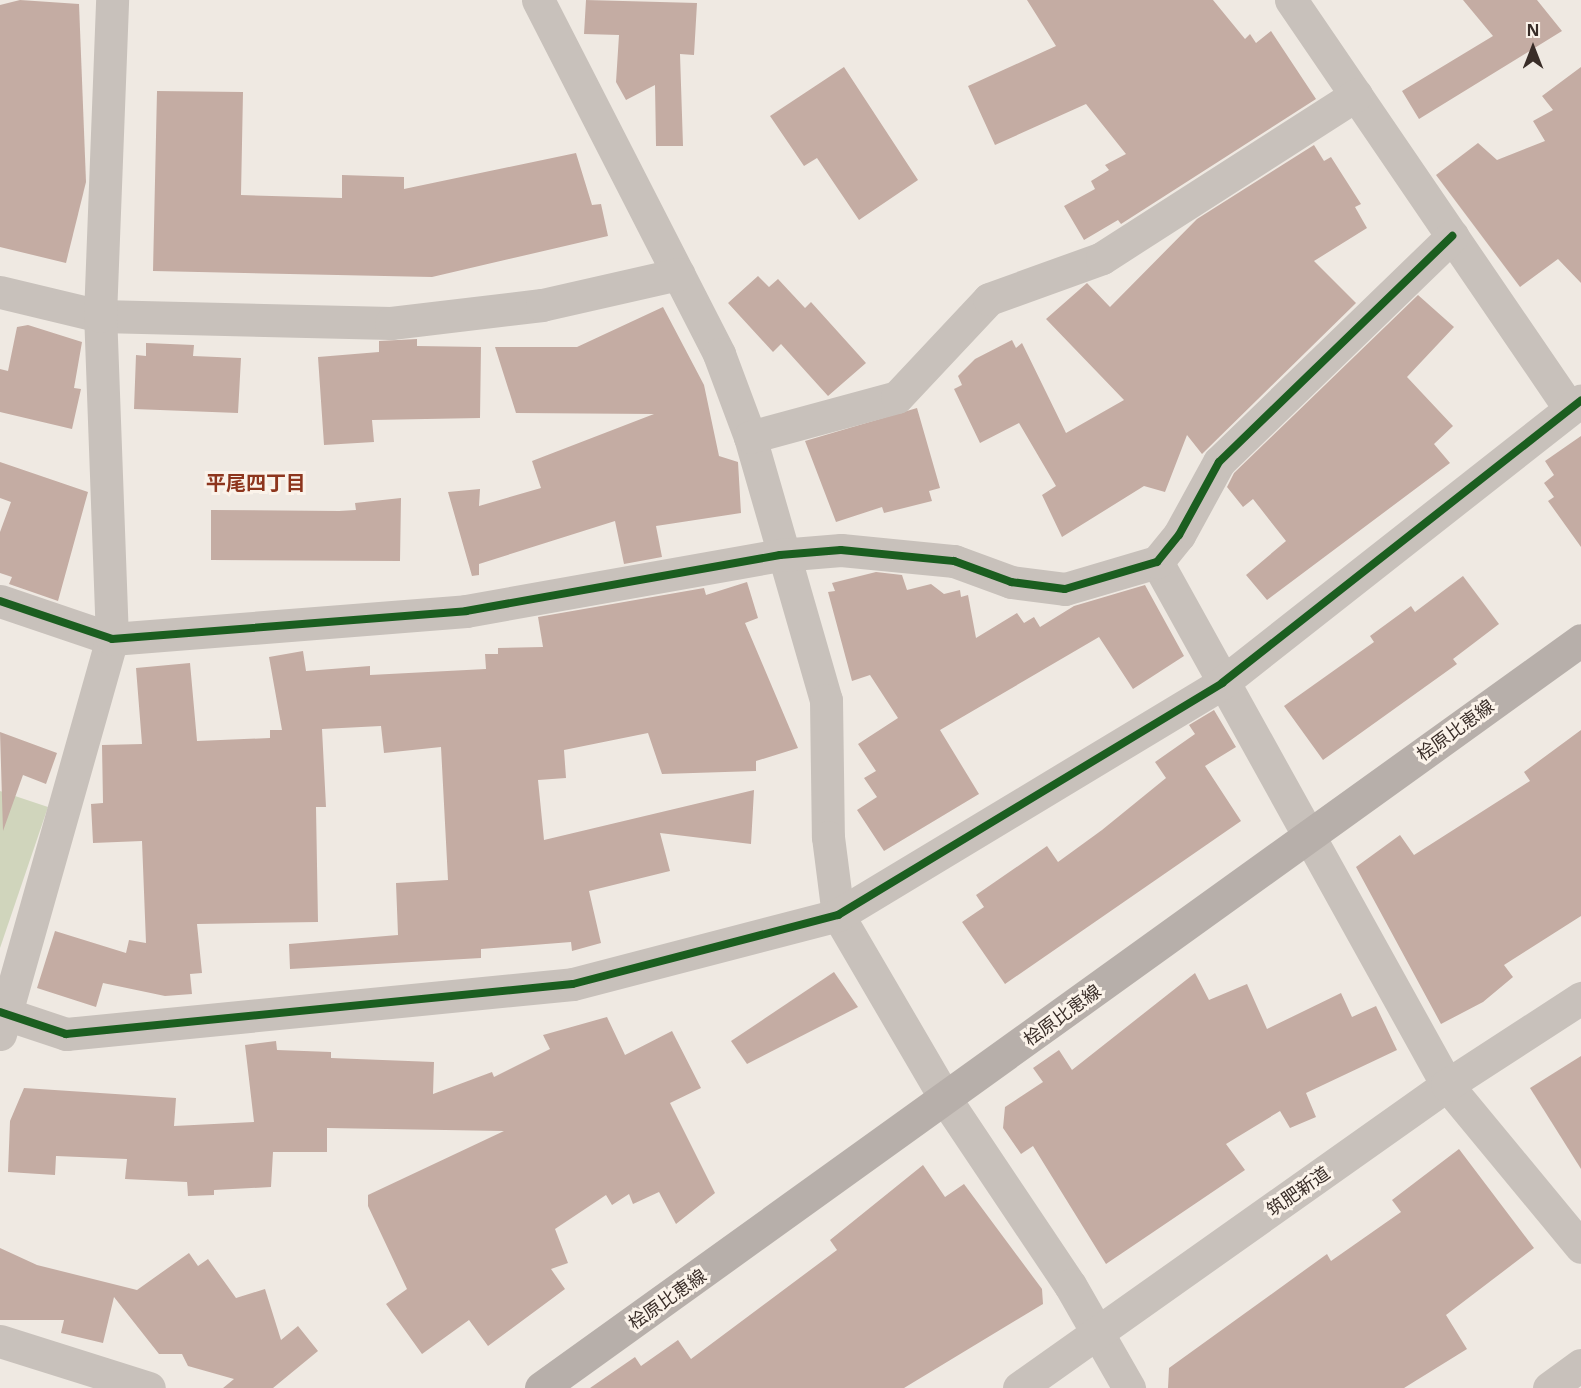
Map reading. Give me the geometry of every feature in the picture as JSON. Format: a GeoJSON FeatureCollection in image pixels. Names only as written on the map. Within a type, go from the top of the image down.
{"type":"FeatureCollection","features":[{"type":"Feature","properties":{"kind":"main road","name":"桧原比恵線"},"geometry":{"type":"LineString","coordinates":[[541,1388],[946,1100],[1581,640]]}},
{"type":"Feature","properties":{"kind":"street"},"geometry":{"type":"LineString","coordinates":[[112,0],[100,316],[112,639],[2,1020],[66,1034],[573,984],[838,915],[1222,683],[1575,404],[1452,236],[1291,0]]}},
{"type":"Feature","properties":{"kind":"street"},"geometry":{"type":"LineString","coordinates":[[538,0],[719,354],[750,437],[780,555],[826,700],[828,837],[838,915],[946,1100],[1070,1285],[1095,1334],[1129,1388]]}},
{"type":"Feature","properties":{"kind":"street"},"geometry":{"type":"LineString","coordinates":[[750,437],[897,397],[989,299],[1102,258],[1356,95]]}},
{"type":"Feature","properties":{"kind":"street"},"geometry":{"type":"LineString","coordinates":[[0,601],[112,639],[466,611],[780,555],[841,550],[954,561],[1011,582],[1065,589],[1157,562],[1179,535],[1219,462],[1452,236]]}},
{"type":"Feature","properties":{"kind":"street"},"geometry":{"type":"LineString","coordinates":[[0,292],[100,316],[391,323],[543,304],[679,274]]}},
{"type":"Feature","properties":{"kind":"street"},"geometry":{"type":"LineString","coordinates":[[1157,562],[1222,683],[1311,834],[1448,1085],[1581,1246]]}},
{"type":"Feature","properties":{"kind":"street","name":"筑肥新道"},"geometry":{"type":"LineString","coordinates":[[1019,1388],[1448,1085],[1581,998]]}},
{"type":"Feature","properties":{"kind":"street"},"geometry":{"type":"LineString","coordinates":[[0,1341],[149,1388]]}},
{"type":"Feature","properties":{"kind":"street"},"geometry":{"type":"LineString","coordinates":[[1549,1388],[1581,1365]]}},
{"type":"Feature","properties":{"kind":"green space"},"geometry":{"type":"Polygon","coordinates":[[[0,791],[48,807],[0,948],[0,791]]]}},
{"type":"Feature","properties":{"kind":"building"},"geometry":{"type":"Polygon","coordinates":[[[20,0],[79,4],[86,182],[66,263],[0,247],[0,5],[20,0]]]}},
{"type":"Feature","properties":{"kind":"building"},"geometry":{"type":"Polygon","coordinates":[[[586,0],[697,3],[694,55],[680,54],[683,146],[656,146],[655,85],[626,100],[616,82],[619,35],[584,34],[586,0]]]}},
{"type":"Feature","properties":{"kind":"building"},"geometry":{"type":"Polygon","coordinates":[[[1027,0],[1213,0],[1245,39],[1250,34],[1256,43],[1271,31],[1316,99],[1121,224],[1118,220],[1084,240],[1064,206],[1095,189],[1091,181],[1109,170],[1105,165],[1126,154],[1086,104],[995,145],[968,86],[1056,46],[1027,0]]]}},
{"type":"Feature","properties":{"kind":"building"},"geometry":{"type":"Polygon","coordinates":[[[1463,0],[1537,0],[1562,31],[1419,119],[1402,91],[1493,36],[1463,0]]]}},
{"type":"Feature","properties":{"kind":"building"},"geometry":{"type":"Polygon","coordinates":[[[844,67],[918,180],[859,220],[817,158],[804,166],[770,116],[844,67]]]}},
{"type":"Feature","properties":{"kind":"building"},"geometry":{"type":"Polygon","coordinates":[[[1581,67],[1581,283],[1558,259],[1520,287],[1436,175],[1478,143],[1497,160],[1545,141],[1533,121],[1553,110],[1542,96],[1581,67]]]}},
{"type":"Feature","properties":{"kind":"building"},"geometry":{"type":"Polygon","coordinates":[[[157,91],[243,92],[241,195],[342,198],[342,175],[404,177],[404,189],[576,153],[592,205],[601,204],[608,236],[432,277],[153,271],[157,91]]]}},
{"type":"Feature","properties":{"kind":"building"},"geometry":{"type":"Polygon","coordinates":[[[1314,145],[1324,161],[1331,157],[1361,204],[1355,207],[1367,228],[1314,261],[1356,303],[1202,454],[1187,435],[1165,492],[1144,486],[1062,537],[1042,495],[1056,486],[1019,423],[980,443],[954,389],[962,385],[958,376],[975,359],[1012,340],[1016,348],[1022,343],[1066,433],[1124,400],[1046,319],[1087,283],[1110,307],[1197,219],[1314,145]]]}},
{"type":"Feature","properties":{"kind":"building"},"geometry":{"type":"Polygon","coordinates":[[[758,276],[769,287],[778,279],[805,308],[811,302],[866,363],[828,396],[781,344],[773,352],[728,303],[758,276]]]}},
{"type":"Feature","properties":{"kind":"building"},"geometry":{"type":"Polygon","coordinates":[[[1418,295],[1454,327],[1407,377],[1453,426],[1434,444],[1450,463],[1267,600],[1246,575],[1286,541],[1253,499],[1243,507],[1227,487],[1234,473],[1418,295]]]}},
{"type":"Feature","properties":{"kind":"building"},"geometry":{"type":"Polygon","coordinates":[[[663,307],[704,385],[719,456],[738,462],[741,513],[656,526],[662,557],[624,564],[615,521],[479,564],[479,575],[472,576],[448,492],[480,489],[479,506],[541,488],[532,461],[654,414],[516,413],[495,347],[577,347],[663,307]]]}},
{"type":"Feature","properties":{"kind":"building"},"geometry":{"type":"Polygon","coordinates":[[[28,325],[82,342],[74,388],[81,389],[72,429],[0,412],[0,369],[8,371],[17,327],[28,325]]]}},
{"type":"Feature","properties":{"kind":"building"},"geometry":{"type":"Polygon","coordinates":[[[417,339],[417,346],[481,347],[480,418],[372,420],[374,442],[324,445],[318,357],[379,352],[379,341],[417,339]]]}},
{"type":"Feature","properties":{"kind":"building"},"geometry":{"type":"Polygon","coordinates":[[[146,343],[194,345],[193,356],[241,358],[238,413],[134,409],[136,355],[146,356],[146,343]]]}},
{"type":"Feature","properties":{"kind":"building"},"geometry":{"type":"Polygon","coordinates":[[[917,408],[940,488],[929,491],[932,501],[884,513],[882,507],[836,522],[805,441],[917,408]]]}},
{"type":"Feature","properties":{"kind":"building"},"geometry":{"type":"Polygon","coordinates":[[[1581,436],[1581,547],[1548,501],[1554,497],[1544,483],[1554,475],[1545,461],[1581,436]]]}},
{"type":"Feature","properties":{"kind":"building"},"geometry":{"type":"Polygon","coordinates":[[[0,462],[88,492],[58,601],[9,584],[12,577],[0,573],[0,532],[11,502],[0,498],[0,462]]]}},
{"type":"Feature","properties":{"kind":"building"},"geometry":{"type":"Polygon","coordinates":[[[401,498],[400,561],[211,560],[211,510],[356,510],[355,503],[401,498]]]}},
{"type":"Feature","properties":{"kind":"building"},"geometry":{"type":"Polygon","coordinates":[[[876,572],[902,575],[907,590],[931,584],[944,594],[960,590],[961,597],[968,595],[976,638],[1017,613],[1024,623],[1034,617],[1040,627],[1074,606],[1145,585],[1184,656],[1133,689],[1099,637],[940,730],[979,794],[884,851],[857,810],[877,797],[864,778],[876,771],[858,744],[898,718],[870,675],[852,681],[828,592],[835,591],[832,583],[876,572]]]}},
{"type":"Feature","properties":{"kind":"building"},"geometry":{"type":"Polygon","coordinates":[[[1463,576],[1499,624],[1453,659],[1457,664],[1323,760],[1284,706],[1374,642],[1370,636],[1411,606],[1415,612],[1463,576]]]}},
{"type":"Feature","properties":{"kind":"building"},"geometry":{"type":"Polygon","coordinates":[[[747,582],[758,618],[745,623],[798,748],[756,761],[756,771],[662,774],[648,733],[564,750],[566,778],[538,780],[544,840],[754,790],[751,844],[660,833],[670,871],[589,891],[601,943],[572,951],[571,942],[481,949],[481,958],[290,969],[289,944],[398,935],[396,883],[448,880],[441,747],[384,753],[381,726],[322,729],[326,807],[316,807],[318,922],[197,924],[202,973],[190,974],[192,994],[165,996],[103,983],[96,1007],[37,988],[55,931],[126,953],[129,940],[146,943],[142,841],[93,843],[91,804],[103,803],[102,745],[142,744],[136,668],[190,663],[197,741],[270,738],[270,730],[282,730],[269,657],[303,651],[306,671],[370,666],[370,675],[486,669],[485,654],[498,654],[498,648],[543,647],[538,617],[704,588],[706,595],[747,582]]]}},
{"type":"Feature","properties":{"kind":"building"},"geometry":{"type":"Polygon","coordinates":[[[1214,710],[1236,747],[1205,766],[1241,821],[1005,984],[962,922],[984,907],[976,895],[1047,846],[1058,862],[1102,830],[1166,778],[1155,762],[1195,734],[1189,725],[1214,710]]]}},
{"type":"Feature","properties":{"kind":"building"},"geometry":{"type":"Polygon","coordinates":[[[1581,730],[1581,916],[1504,965],[1513,977],[1483,1002],[1441,1024],[1356,867],[1400,835],[1414,855],[1530,781],[1524,772],[1581,730]]]}},
{"type":"Feature","properties":{"kind":"building"},"geometry":{"type":"Polygon","coordinates":[[[0,732],[57,753],[46,784],[23,775],[3,831],[0,732]]]}},
{"type":"Feature","properties":{"kind":"building"},"geometry":{"type":"Polygon","coordinates":[[[834,972],[858,1007],[747,1064],[731,1041],[834,972]]]}},
{"type":"Feature","properties":{"kind":"building"},"geometry":{"type":"Polygon","coordinates":[[[1195,973],[1209,1000],[1247,984],[1267,1029],[1341,993],[1352,1017],[1376,1006],[1397,1050],[1306,1093],[1316,1117],[1290,1128],[1280,1111],[1226,1144],[1245,1170],[1106,1264],[1033,1146],[1021,1154],[1003,1128],[1005,1107],[1043,1082],[1033,1068],[1059,1050],[1072,1070],[1195,973]]]}},
{"type":"Feature","properties":{"kind":"building"},"geometry":{"type":"Polygon","coordinates":[[[607,1017],[625,1055],[672,1031],[701,1088],[670,1103],[715,1193],[676,1224],[659,1192],[633,1204],[629,1194],[612,1205],[606,1195],[555,1229],[568,1263],[551,1269],[565,1289],[488,1346],[469,1320],[422,1354],[386,1304],[407,1289],[368,1206],[368,1195],[504,1131],[327,1128],[327,1152],[273,1152],[271,1187],[214,1190],[214,1195],[188,1196],[187,1182],[125,1179],[127,1159],[56,1156],[55,1175],[8,1172],[10,1121],[24,1088],[176,1098],[174,1126],[254,1122],[245,1045],[276,1041],[277,1050],[331,1052],[331,1058],[434,1062],[433,1094],[492,1072],[494,1077],[550,1049],[543,1035],[607,1017]]]}},
{"type":"Feature","properties":{"kind":"building"},"geometry":{"type":"Polygon","coordinates":[[[1581,1056],[1581,1169],[1530,1088],[1581,1056]]]}},
{"type":"Feature","properties":{"kind":"building"},"geometry":{"type":"Polygon","coordinates":[[[1459,1149],[1534,1248],[1446,1315],[1467,1349],[1404,1388],[1168,1388],[1169,1368],[1327,1254],[1331,1261],[1401,1212],[1392,1200],[1459,1149]]]}},
{"type":"Feature","properties":{"kind":"building"},"geometry":{"type":"Polygon","coordinates":[[[923,1165],[945,1197],[964,1184],[1042,1289],[1043,1304],[904,1388],[590,1388],[635,1357],[641,1366],[678,1340],[691,1359],[837,1250],[830,1240],[923,1165]]]}},
{"type":"Feature","properties":{"kind":"building"},"geometry":{"type":"Polygon","coordinates":[[[0,1248],[37,1265],[137,1290],[189,1253],[198,1266],[208,1259],[236,1298],[265,1289],[281,1340],[298,1326],[318,1351],[273,1388],[223,1388],[234,1379],[188,1366],[182,1354],[159,1354],[114,1297],[103,1343],[61,1333],[64,1320],[0,1320],[0,1248]]]}},
{"type":"Feature","properties":{"kind":"cycle path"},"geometry":{"type":"LineString","coordinates":[[0,601],[112,639],[466,611],[780,555],[841,550],[954,561],[1011,582],[1065,589],[1157,562],[1179,535],[1219,462],[1452,236]]}},
{"type":"Feature","properties":{"kind":"cycle path"},"geometry":{"type":"LineString","coordinates":[[0,1012],[66,1034],[573,984],[838,915],[1222,683],[1581,400]]}},
{"type":"Feature","properties":{"kind":"district","name":"平尾四丁目"},"geometry":{"type":"Point","coordinates":[256,482]}}]}
